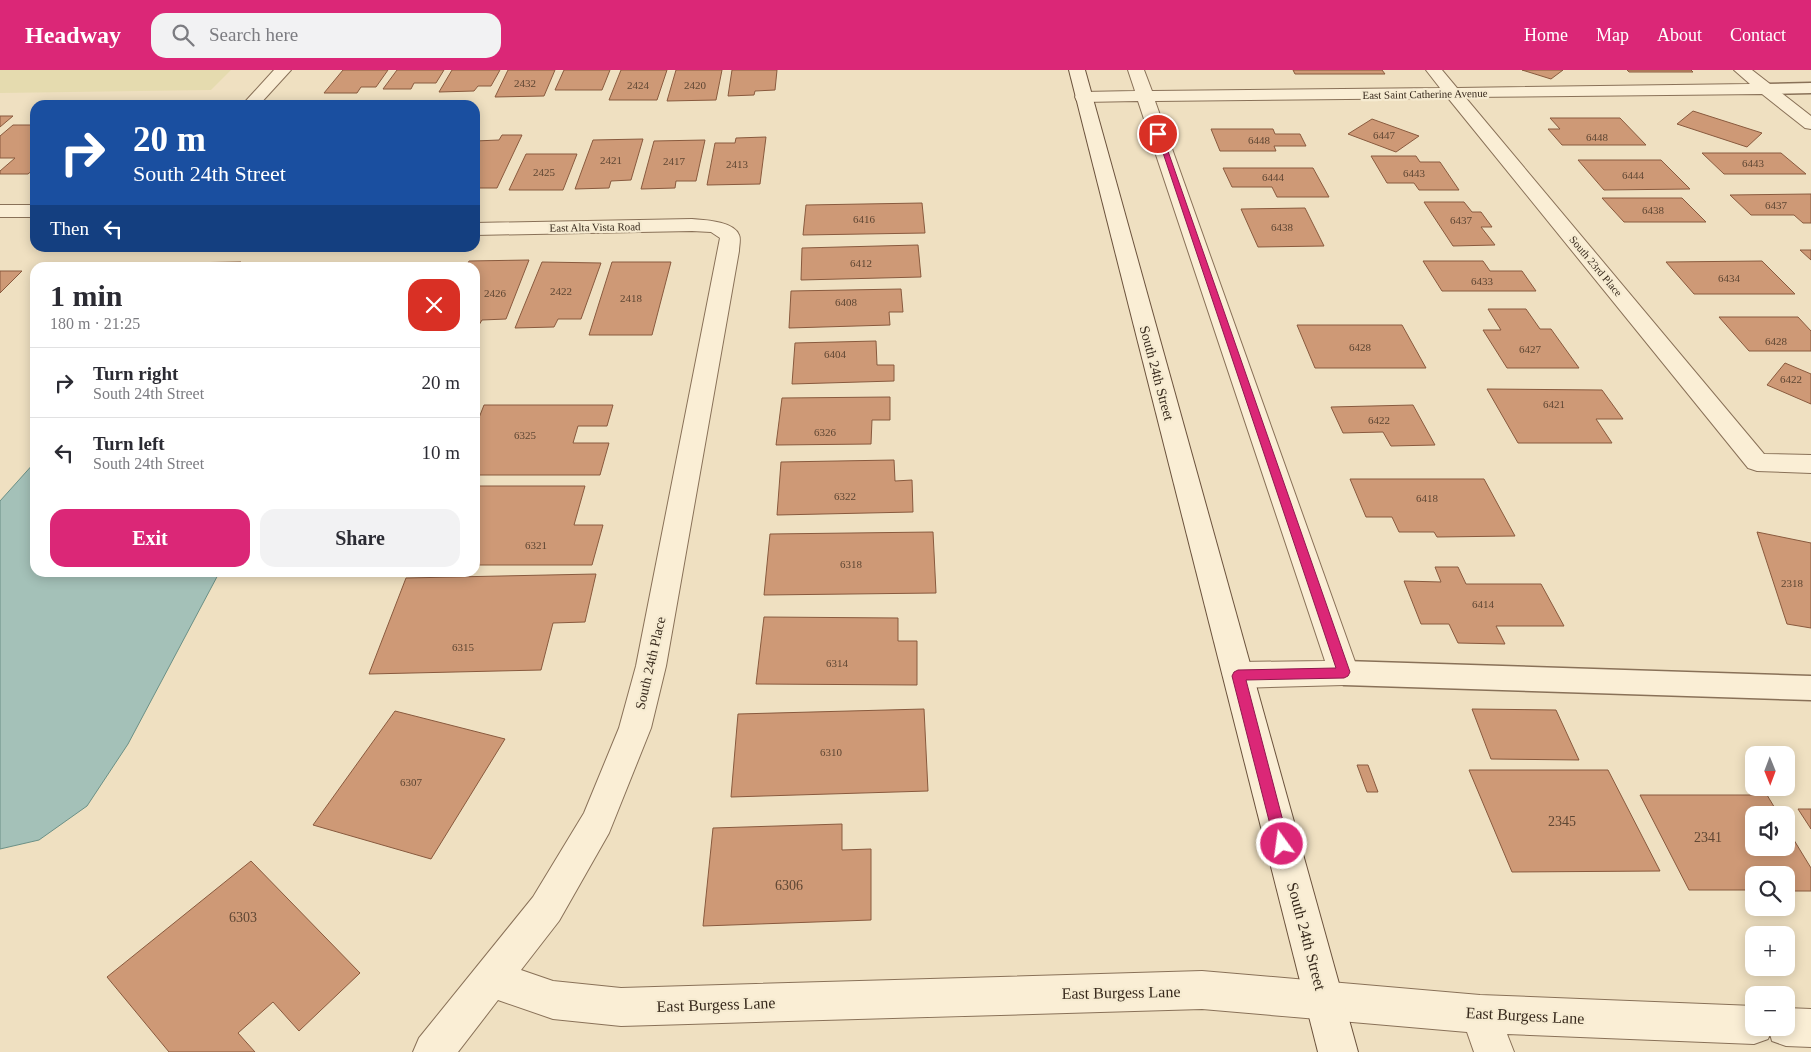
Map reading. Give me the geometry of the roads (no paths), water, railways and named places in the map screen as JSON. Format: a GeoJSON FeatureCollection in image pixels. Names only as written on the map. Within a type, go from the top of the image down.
{"type":"FeatureCollection","features":[{"type":"Feature","properties":{"kind":"street"},"geometry":{"type":"LineString","coordinates":[[255,100],[283,70]]}},
{"type":"Feature","properties":{"kind":"street","name":"South 24th Street"},"geometry":{"type":"LineString","coordinates":[[1077,70],[1338,1052]]}},
{"type":"Feature","properties":{"kind":"street"},"geometry":{"type":"LineString","coordinates":[[1136,70],[1344,672],[1238,676]]}},
{"type":"Feature","properties":{"kind":"street","name":"South 23rd Place"},"geometry":{"type":"LineString","coordinates":[[1434,70],[1757,462],[1811,464]]}},
{"type":"Feature","properties":{"kind":"street"},"geometry":{"type":"LineString","coordinates":[[1742,70],[1811,124]]}},
{"type":"Feature","properties":{"kind":"street","name":"East Saint Catherine Avenue"},"geometry":{"type":"LineString","coordinates":[[1083,97],[1767,89]]}},
{"type":"Feature","properties":{"kind":"street"},"geometry":{"type":"LineString","coordinates":[[0,211],[30,211]]}},
{"type":"Feature","properties":{"kind":"street","name":"East Alta Vista Road"},"geometry":{"type":"LineString","coordinates":[[480,228],[692,225],[716,227]]}},
{"type":"Feature","properties":{"kind":"street","name":"South 24th Place"},"geometry":{"type":"LineString","coordinates":[[433,1052],[546,909],[597,822],[634,728],[651,666],[730,251],[730,236],[716,227]]}},
{"type":"Feature","properties":{"kind":"street","name":"East Burgess Lane"},"geometry":{"type":"LineString","coordinates":[[491,979],[553,1000],[621,1007],[1202,990],[1480,1014],[1745,1025]]}},
{"type":"Feature","properties":{"kind":"street"},"geometry":{"type":"LineString","coordinates":[[1480,1014],[1494,1052]]}},
{"type":"Feature","properties":{"kind":"street"},"geometry":{"type":"LineString","coordinates":[[1795,1027],[1811,1028]]}},
{"type":"Feature","properties":{"kind":"lane"},"geometry":{"type":"LineString","coordinates":[[1767,89],[1811,88]]}},
{"type":"Feature","properties":{"kind":"lane"},"geometry":{"type":"LineString","coordinates":[[1344,672],[1811,688]]}},
{"type":"Feature","properties":{"kind":"water"},"geometry":{"type":"Polygon","coordinates":[[[30,468],[30,577],[217,577],[128,744],[87,806],[39,840],[0,849],[0,501],[30,468]]]}}]}
